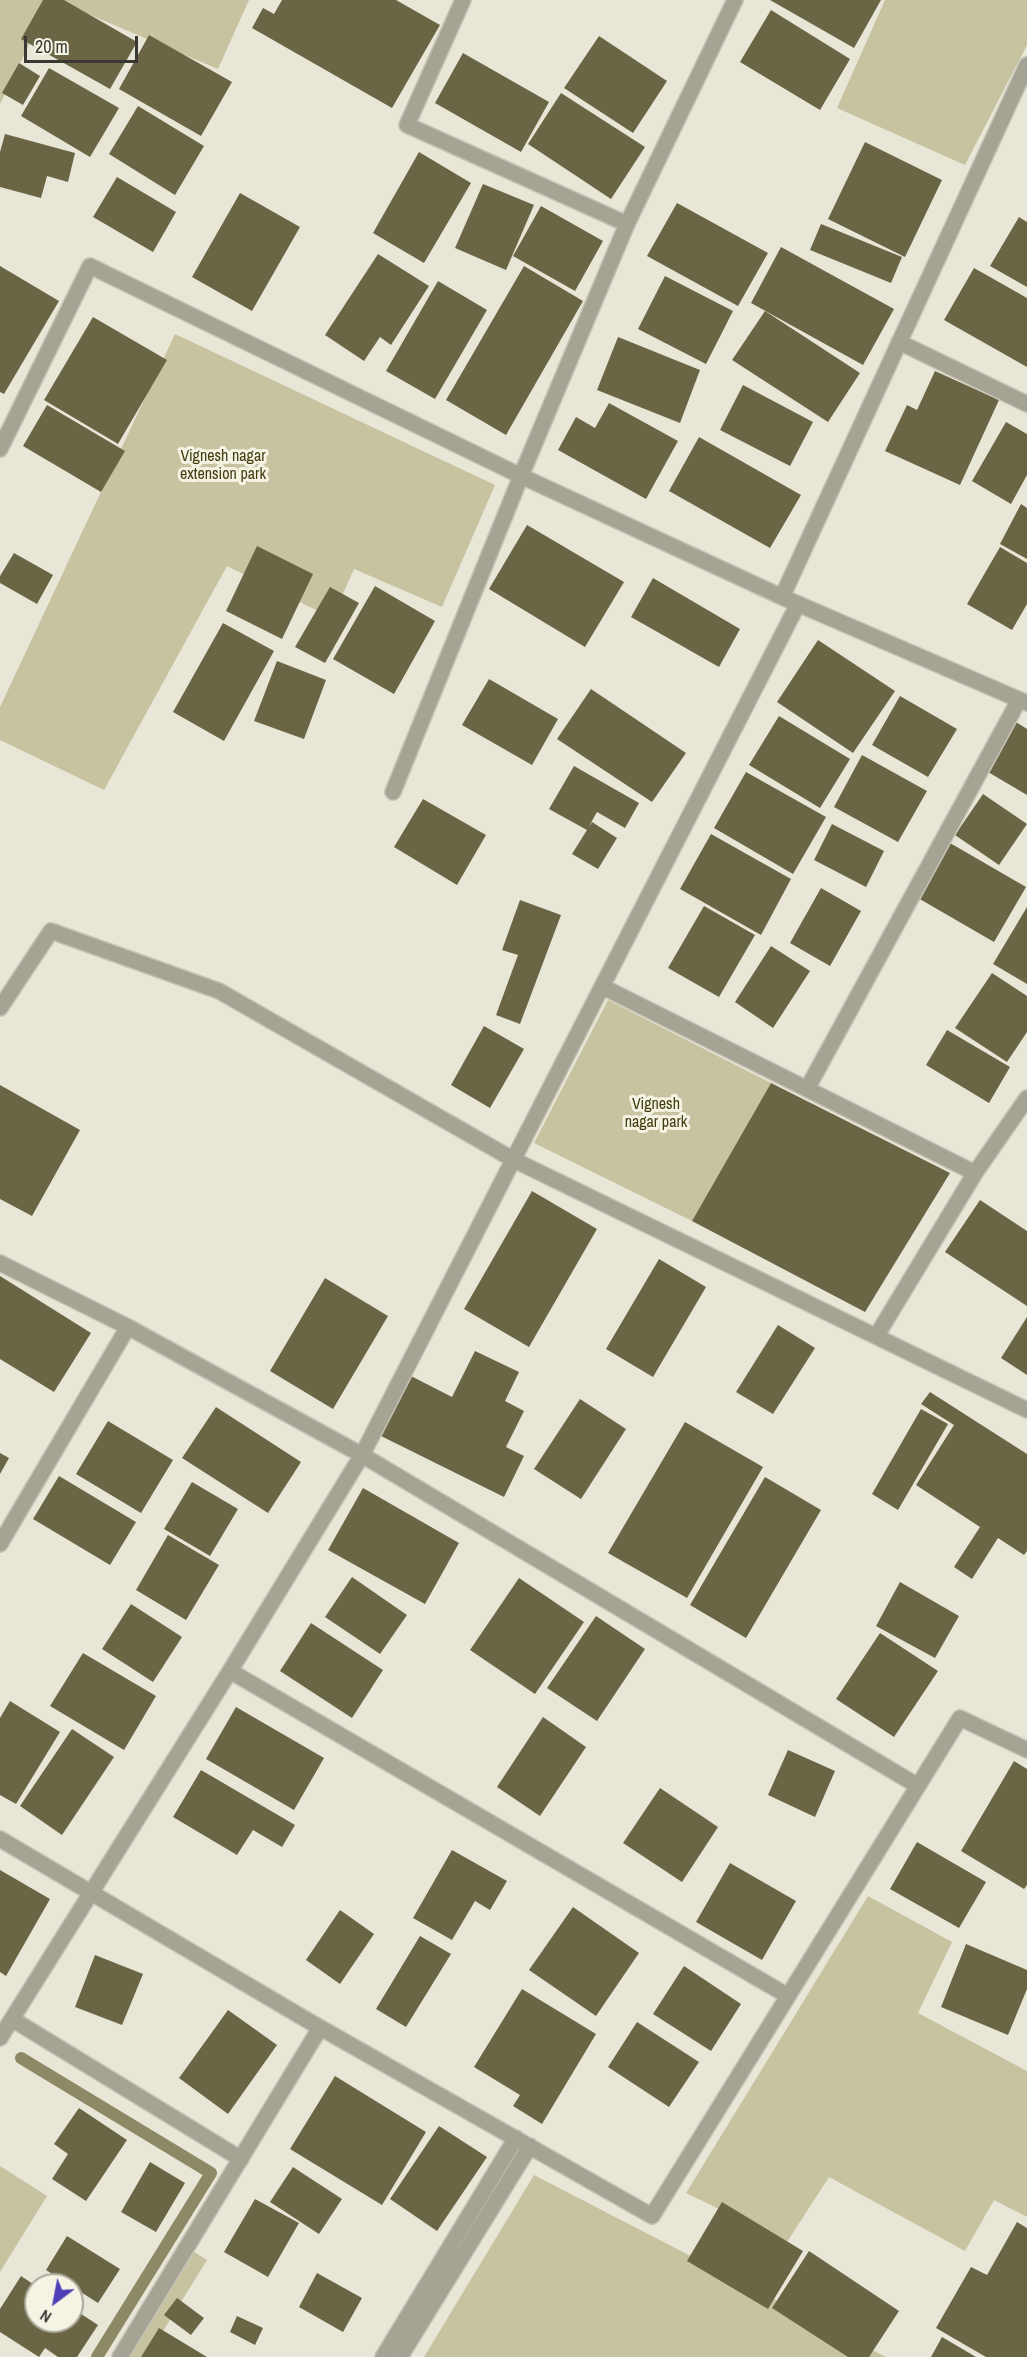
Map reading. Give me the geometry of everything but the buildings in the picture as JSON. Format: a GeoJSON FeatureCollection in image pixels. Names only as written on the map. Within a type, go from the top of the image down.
{"type":"FeatureCollection","features":[{"type":"Feature","properties":{"kind":"street"},"geometry":{"type":"LineString","coordinates":[[463,0],[407,125],[627,224]]}},
{"type":"Feature","properties":{"kind":"street"},"geometry":{"type":"LineString","coordinates":[[393,792],[520,476],[627,224],[735,0]]}},
{"type":"Feature","properties":{"kind":"street"},"geometry":{"type":"LineString","coordinates":[[782,597],[1027,65]]}},
{"type":"Feature","properties":{"kind":"street"},"geometry":{"type":"LineString","coordinates":[[0,449],[90,266],[520,476],[782,597],[1023,701],[807,1089]]}},
{"type":"Feature","properties":{"kind":"street"},"geometry":{"type":"LineString","coordinates":[[899,342],[1027,404]]}},
{"type":"Feature","properties":{"kind":"street"},"geometry":{"type":"LineString","coordinates":[[0,2037],[230,1671],[362,1455],[798,604]]}},
{"type":"Feature","properties":{"kind":"street"},"geometry":{"type":"LineString","coordinates":[[0,1008],[51,931],[219,992],[514,1160],[1027,1410]]}},
{"type":"Feature","properties":{"kind":"street"},"geometry":{"type":"LineString","coordinates":[[603,987],[975,1173]]}},
{"type":"Feature","properties":{"kind":"street"},"geometry":{"type":"LineString","coordinates":[[877,1335],[975,1173],[1027,1098]]}},
{"type":"Feature","properties":{"kind":"street"},"geometry":{"type":"LineString","coordinates":[[0,1263],[128,1327],[362,1455],[918,1786]]}},
{"type":"Feature","properties":{"kind":"street"},"geometry":{"type":"LineString","coordinates":[[0,1544],[128,1327]]}},
{"type":"Feature","properties":{"kind":"street"},"geometry":{"type":"LineString","coordinates":[[230,1671],[788,1996]]}},
{"type":"Feature","properties":{"kind":"street"},"geometry":{"type":"LineString","coordinates":[[0,1839],[320,2028],[652,2216],[960,1718],[1027,1750]]}},
{"type":"Feature","properties":{"kind":"street"},"geometry":{"type":"LineString","coordinates":[[12,2019],[241,2158]]}},
{"type":"Feature","properties":{"kind":"street"},"geometry":{"type":"LineString","coordinates":[[120,2357],[320,2028]]}},
{"type":"Feature","properties":{"kind":"street"},"geometry":{"type":"LineString","coordinates":[[383,2357],[516,2138]]}},
{"type":"Feature","properties":{"kind":"street"},"geometry":{"type":"LineString","coordinates":[[400,2357],[530,2146]]}},
{"type":"Feature","properties":{"kind":"green space"},"geometry":{"type":"Polygon","coordinates":[[[0,0],[51,0],[0,104],[0,0]]]}},
{"type":"Feature","properties":{"kind":"green space"},"geometry":{"type":"Polygon","coordinates":[[[55,0],[249,0],[218,69],[55,0]]]}},
{"type":"Feature","properties":{"kind":"green space"},"geometry":{"type":"Polygon","coordinates":[[[885,0],[1027,0],[1027,45],[965,165],[837,108],[885,0]]]}},
{"type":"Feature","properties":{"kind":"green space","name":"Vignesh nagar extension park"},"geometry":{"type":"Polygon","coordinates":[[[175,334],[495,485],[442,607],[354,569],[332,618],[227,566],[104,790],[0,740],[0,707],[175,334]]]}},
{"type":"Feature","properties":{"kind":"green space","name":"Vignesh nagar park"},"geometry":{"type":"Polygon","coordinates":[[[608,1000],[771,1083],[692,1221],[534,1143],[608,1000]]]}},
{"type":"Feature","properties":{"kind":"green space"},"geometry":{"type":"Polygon","coordinates":[[[868,1896],[952,1942],[918,2013],[1027,2071],[1027,2217],[994,2200],[965,2251],[829,2177],[787,2242],[686,2193],[868,1896]]]}},
{"type":"Feature","properties":{"kind":"green space"},"geometry":{"type":"Polygon","coordinates":[[[0,2166],[47,2196],[0,2272],[0,2166]]]}},
{"type":"Feature","properties":{"kind":"green space"},"geometry":{"type":"Polygon","coordinates":[[[534,2175],[886,2357],[424,2357],[534,2175]]]}},
{"type":"Feature","properties":{"kind":"green space"},"geometry":{"type":"Polygon","coordinates":[[[194,2252],[207,2260],[147,2357],[128,2357],[194,2252]]]}},
{"type":"Feature","properties":{"kind":"waterway"},"geometry":{"type":"LineString","coordinates":[[21,2058],[211,2173],[97,2357]]}}]}
